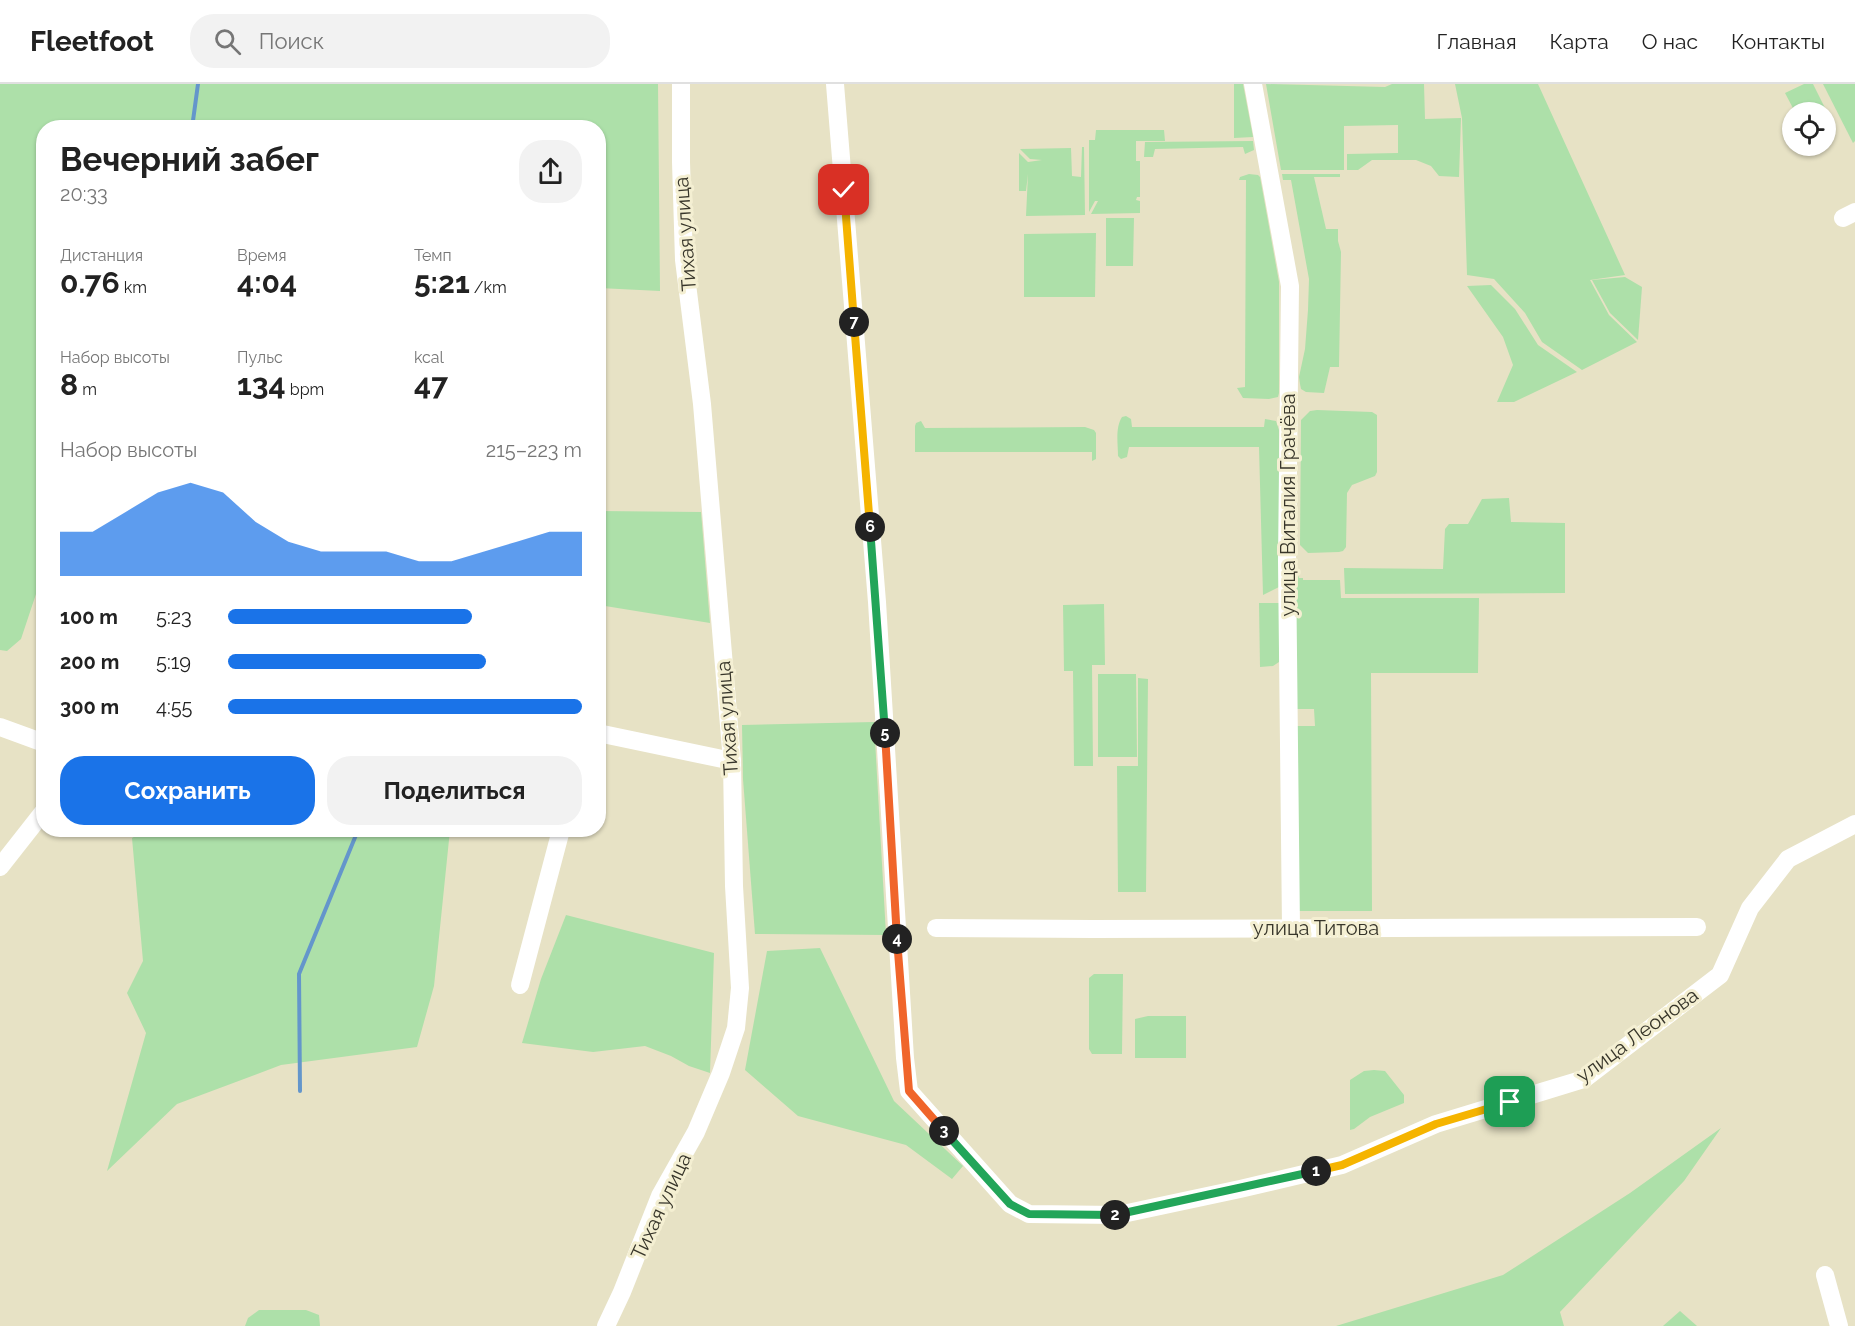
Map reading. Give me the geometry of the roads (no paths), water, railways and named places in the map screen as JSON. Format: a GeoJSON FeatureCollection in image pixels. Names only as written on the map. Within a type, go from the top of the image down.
{"type":"FeatureCollection","features":[{"type":"Feature","properties":{"kind":"street","name":"Тихая улица"},"geometry":{"type":"LineString","coordinates":[[606,1326],[660,1197],[696,1132],[721,1073],[736,1028],[740,987],[734,886],[732,761],[702,404],[684,261],[681,84]]}},
{"type":"Feature","properties":{"kind":"street","name":"улица Леонова"},"geometry":{"type":"LineString","coordinates":[[835,84],[877,602],[905,1058],[909,1091],[1010,1204],[1029,1214],[1118,1215],[1342,1165],[1436,1124],[1584,1080],[1720,975],[1750,908],[1788,859],[1855,824]]}},
{"type":"Feature","properties":{"kind":"street","name":"улица Виталия Грачёва"},"geometry":{"type":"LineString","coordinates":[[1253,84],[1290,286],[1287,561],[1291,928]]}},
{"type":"Feature","properties":{"kind":"street"},"geometry":{"type":"LineString","coordinates":[[0,727],[36,740]]}},
{"type":"Feature","properties":{"kind":"street"},"geometry":{"type":"LineString","coordinates":[[606,735],[732,761]]}},
{"type":"Feature","properties":{"kind":"street"},"geometry":{"type":"LineString","coordinates":[[0,867],[36,821]]}},
{"type":"Feature","properties":{"kind":"street"},"geometry":{"type":"LineString","coordinates":[[520,985],[559,837]]}},
{"type":"Feature","properties":{"kind":"street","name":"улица Титова"},"geometry":{"type":"LineString","coordinates":[[936,928],[1696,927]]}},
{"type":"Feature","properties":{"kind":"street"},"geometry":{"type":"LineString","coordinates":[[1824,1275],[1839,1326]]}},
{"type":"Feature","properties":{"kind":"waterway"},"geometry":{"type":"LineString","coordinates":[[193,120],[198,84]]}},
{"type":"Feature","properties":{"kind":"waterway"},"geometry":{"type":"LineString","coordinates":[[300,1091],[299,974],[355,837]]}}]}
